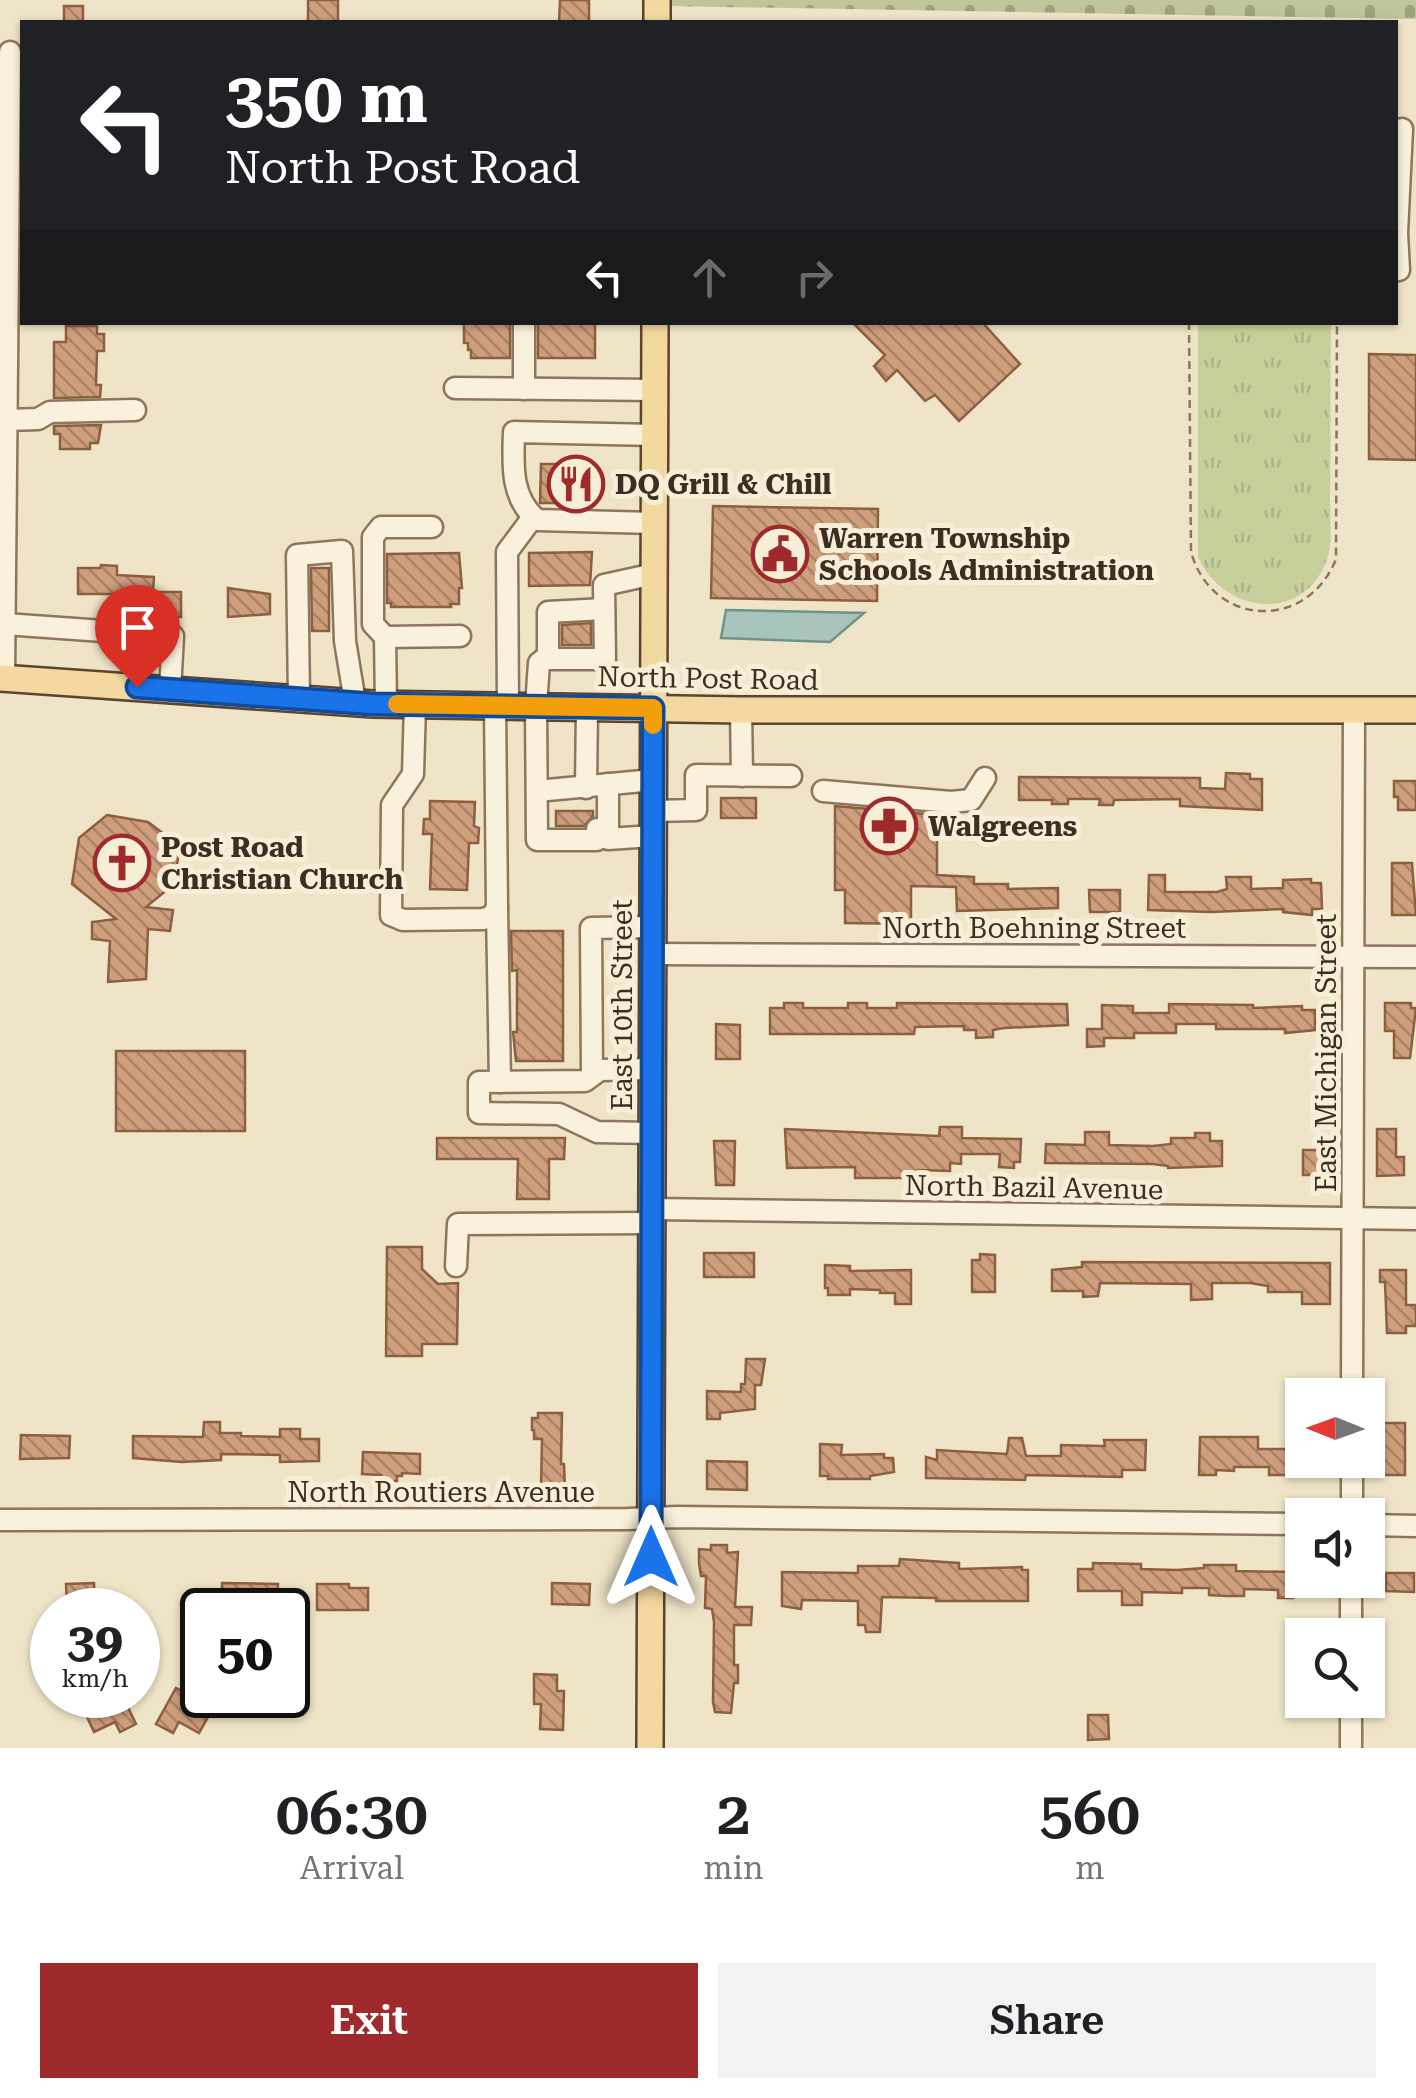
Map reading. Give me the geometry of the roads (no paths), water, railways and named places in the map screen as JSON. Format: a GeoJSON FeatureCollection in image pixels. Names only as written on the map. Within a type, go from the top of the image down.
{"type":"FeatureCollection","features":[{"type":"Feature","properties":{"kind":"main road","name":"East 10th Street"},"geometry":{"type":"LineString","coordinates":[[650,1748],[655,325]]}},
{"type":"Feature","properties":{"kind":"main road","name":"North Post Road"},"geometry":{"type":"LineString","coordinates":[[2,678],[386,704],[741,710],[1416,710]]}},
{"type":"Feature","properties":{"kind":"street"},"geometry":{"type":"LineString","coordinates":[[2,678],[10,52]]}},
{"type":"Feature","properties":{"kind":"street"},"geometry":{"type":"LineString","coordinates":[[1398,201],[1402,128]]}},
{"type":"Feature","properties":{"kind":"street"},"geometry":{"type":"LineString","coordinates":[[1398,228],[1403,270]]}},
{"type":"Feature","properties":{"kind":"street"},"geometry":{"type":"LineString","coordinates":[[524,325],[524,389]]}},
{"type":"Feature","properties":{"kind":"street"},"geometry":{"type":"LineString","coordinates":[[455,388],[655,390]]}},
{"type":"Feature","properties":{"kind":"street"},"geometry":{"type":"LineString","coordinates":[[7,420],[38,419],[50,412],[136,410]]}},
{"type":"Feature","properties":{"kind":"street"},"geometry":{"type":"LineString","coordinates":[[654,435],[514,432],[513,480],[520,499],[537,520],[654,523]]}},
{"type":"Feature","properties":{"kind":"street"},"geometry":{"type":"LineString","coordinates":[[500,1082],[498,908],[507,552],[533,517]]}},
{"type":"Feature","properties":{"kind":"street"},"geometry":{"type":"LineString","coordinates":[[386,704],[385,637],[373,624],[375,531],[381,527],[432,527]]}},
{"type":"Feature","properties":{"kind":"street"},"geometry":{"type":"LineString","coordinates":[[299,698],[298,554],[342,551],[346,640],[356,702]]}},
{"type":"Feature","properties":{"kind":"street"},"geometry":{"type":"LineString","coordinates":[[654,574],[604,585],[605,659],[548,658],[540,663],[536,706],[536,840],[653,824],[696,810],[696,776],[791,776]]}},
{"type":"Feature","properties":{"kind":"street"},"geometry":{"type":"LineString","coordinates":[[548,658],[548,612],[604,609]]}},
{"type":"Feature","properties":{"kind":"street"},"geometry":{"type":"LineString","coordinates":[[5,624],[173,636],[170,690]]}},
{"type":"Feature","properties":{"kind":"street"},"geometry":{"type":"LineString","coordinates":[[385,637],[460,636]]}},
{"type":"Feature","properties":{"kind":"street"},"geometry":{"type":"LineString","coordinates":[[415,704],[413,774],[392,805],[391,915],[403,920],[483,919],[491,917],[498,908]]}},
{"type":"Feature","properties":{"kind":"street"},"geometry":{"type":"LineString","coordinates":[[587,707],[599,830]]}},
{"type":"Feature","properties":{"kind":"street"},"geometry":{"type":"LineString","coordinates":[[741,710],[742,776]]}},
{"type":"Feature","properties":{"kind":"street","name":"East Michigan Street"},"geometry":{"type":"LineString","coordinates":[[1352,1378],[1354,710]]}},
{"type":"Feature","properties":{"kind":"street"},"geometry":{"type":"LineString","coordinates":[[824,792],[951,802],[971,800],[986,778]]}},
{"type":"Feature","properties":{"kind":"street"},"geometry":{"type":"LineString","coordinates":[[537,791],[653,780]]}},
{"type":"Feature","properties":{"kind":"street"},"geometry":{"type":"LineString","coordinates":[[592,1076],[591,928],[652,927]]}},
{"type":"Feature","properties":{"kind":"street","name":"North Boehning Street"},"geometry":{"type":"LineString","coordinates":[[652,954],[1416,957]]}},
{"type":"Feature","properties":{"kind":"street"},"geometry":{"type":"LineString","coordinates":[[651,1132],[597,1132],[559,1114],[478,1112],[479,1082],[585,1080],[600,1070],[652,1069]]}},
{"type":"Feature","properties":{"kind":"street","name":"North Bazil Avenue"},"geometry":{"type":"LineString","coordinates":[[456,1266],[458,1224],[652,1216],[1416,1219]]}},
{"type":"Feature","properties":{"kind":"street","name":"North Routiers Avenue"},"geometry":{"type":"LineString","coordinates":[[0,1520],[651,1518],[1285,1524]]}},
{"type":"Feature","properties":{"kind":"street"},"geometry":{"type":"LineString","coordinates":[[1385,1525],[1416,1526]]}},
{"type":"Feature","properties":{"kind":"street"},"geometry":{"type":"LineString","coordinates":[[1351,1718],[1351,1748]]}},
{"type":"Feature","properties":{"kind":"water"},"geometry":{"type":"Polygon","coordinates":[[[726,610],[864,613],[830,642],[721,638],[726,610]]]}},
{"type":"Feature","properties":{"kind":"place","name":"DQ Grill & Chill"},"geometry":{"type":"Point","coordinates":[576,484]}},
{"type":"Feature","properties":{"kind":"place","name":"Warren Township Schools Administration"},"geometry":{"type":"Point","coordinates":[780,554]}},
{"type":"Feature","properties":{"kind":"place","name":"Walgreens"},"geometry":{"type":"Point","coordinates":[889,826]}},
{"type":"Feature","properties":{"kind":"place","name":"Post Road Christian Church"},"geometry":{"type":"Point","coordinates":[122,863]}}]}
